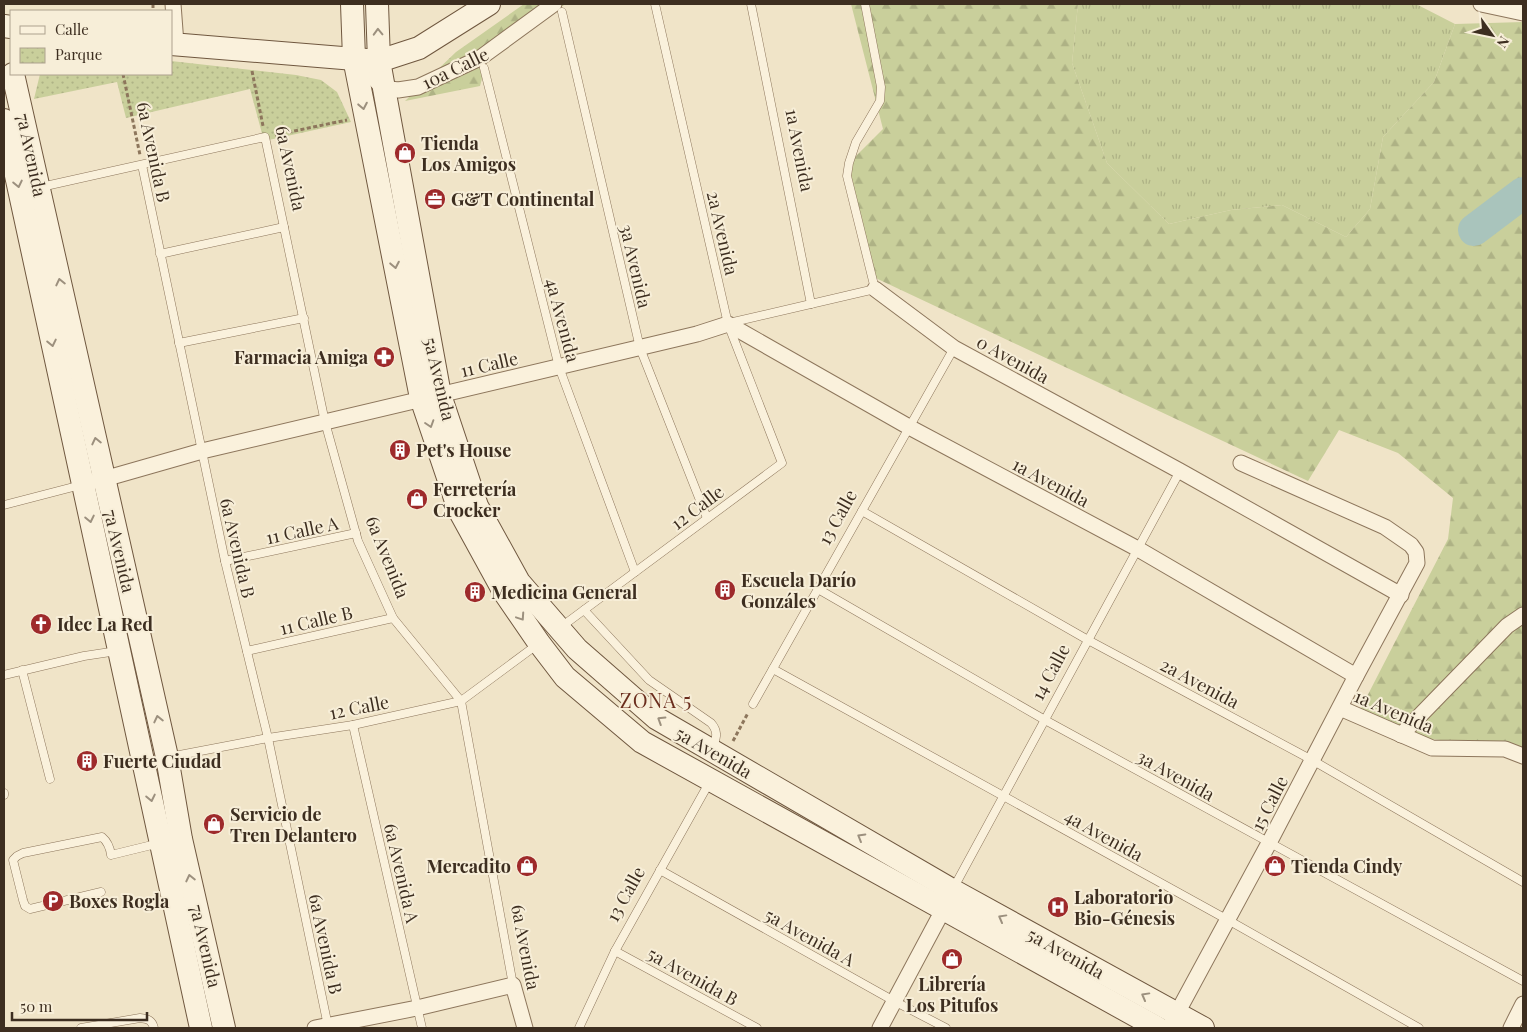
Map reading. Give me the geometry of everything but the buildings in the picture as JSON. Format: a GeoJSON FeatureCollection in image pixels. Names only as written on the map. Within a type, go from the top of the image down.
{"type":"FeatureCollection","features":[{"type":"Feature","properties":{"kind":"street"},"geometry":{"type":"LineString","coordinates":[[173,4],[174,44],[379,61],[419,48],[489,4]]}},
{"type":"Feature","properties":{"kind":"street","name":"5a Avenida"},"geometry":{"type":"LineString","coordinates":[[352,4],[354,58],[365,116],[459,510],[504,592],[539,643],[566,677],[642,742],[710,781],[948,900],[1173,1021],[1203,1028]]}},
{"type":"Feature","properties":{"kind":"street","name":"5a Avenida"},"geometry":{"type":"LineString","coordinates":[[377,4],[379,61],[431,397],[476,506],[519,582],[558,629],[577,648],[656,718],[712,750],[948,900],[1158,1028]]}},
{"type":"Feature","properties":{"kind":"street"},"geometry":{"type":"LineString","coordinates":[[1481,4],[1523,13]]}},
{"type":"Feature","properties":{"kind":"street","name":"10a Calle"},"geometry":{"type":"LineString","coordinates":[[384,88],[398,90],[418,87],[465,66],[558,8]]}},
{"type":"Feature","properties":{"kind":"street"},"geometry":{"type":"LineString","coordinates":[[354,58],[384,88]]}},
{"type":"Feature","properties":{"kind":"street","name":"7a Avenida"},"geometry":{"type":"LineString","coordinates":[[19,80],[94,482],[119,650],[224,1028]]}},
{"type":"Feature","properties":{"kind":"street","name":"7a Avenida"},"geometry":{"type":"LineString","coordinates":[[4,120],[7,153],[167,757],[171,841],[201,1028]]}},
{"type":"Feature","properties":{"kind":"street","name":"0 Avenida"},"geometry":{"type":"LineString","coordinates":[[875,289],[954,348],[1180,471],[1401,595]]}},
{"type":"Feature","properties":{"kind":"street","name":"11 Calle"},"geometry":{"type":"LineString","coordinates":[[94,482],[202,451],[640,348],[728,324]]}},
{"type":"Feature","properties":{"kind":"street","name":"1a Avenida"},"geometry":{"type":"LineString","coordinates":[[728,324],[909,427],[1138,549],[1356,676]]}},
{"type":"Feature","properties":{"kind":"street","name":"15 Calle"},"geometry":{"type":"LineString","coordinates":[[1173,1021],[1270,843],[1356,676],[1417,564],[1416,552],[1411,545],[1385,527],[1241,463]]}},
{"type":"Feature","properties":{"kind":"street"},"geometry":{"type":"LineString","coordinates":[[1401,734],[1508,626],[1523,615]]}},
{"type":"Feature","properties":{"kind":"street","name":"1a Avenida"},"geometry":{"type":"LineString","coordinates":[[1340,708],[1432,748],[1505,749],[1523,756]]}},
{"type":"Feature","properties":{"kind":"street","name":"14 Calle"},"geometry":{"type":"LineString","coordinates":[[880,1028],[948,900]]}},
{"type":"Feature","properties":{"kind":"street"},"geometry":{"type":"LineString","coordinates":[[324,1027],[418,1008],[513,985]]}},
{"type":"Feature","properties":{"kind":"street","name":"6a Avenida"},"geometry":{"type":"LineString","coordinates":[[513,985],[525,1028]]}},
{"type":"Feature","properties":{"kind":"street"},"geometry":{"type":"LineString","coordinates":[[1511,1028],[1523,1004]]}},
{"type":"Feature","properties":{"kind":"lane","name":"2a Avenida"},"geometry":{"type":"LineString","coordinates":[[655,4],[728,324],[782,463]]}},
{"type":"Feature","properties":{"kind":"lane","name":"1a Avenida"},"geometry":{"type":"LineString","coordinates":[[751,4],[811,304]]}},
{"type":"Feature","properties":{"kind":"lane"},"geometry":{"type":"LineString","coordinates":[[865,4],[880,87],[880,101],[856,142],[848,163],[847,176],[875,289]]}},
{"type":"Feature","properties":{"kind":"lane","name":"3a Avenida"},"geometry":{"type":"LineString","coordinates":[[558,8],[640,348],[707,518]]}},
{"type":"Feature","properties":{"kind":"lane","name":"4a Avenida"},"geometry":{"type":"LineString","coordinates":[[484,68],[559,367],[635,572]]}},
{"type":"Feature","properties":{"kind":"lane"},"geometry":{"type":"LineString","coordinates":[[39,188],[265,137]]}},
{"type":"Feature","properties":{"kind":"lane","name":"6a Avenida"},"geometry":{"type":"LineString","coordinates":[[265,137],[325,422],[358,541],[393,618],[461,701],[513,985]]}},
{"type":"Feature","properties":{"kind":"lane","name":"6a Avenida B"},"geometry":{"type":"LineString","coordinates":[[142,165],[225,561],[268,738],[324,1027]]}},
{"type":"Feature","properties":{"kind":"lane"},"geometry":{"type":"LineString","coordinates":[[160,254],[284,227]]}},
{"type":"Feature","properties":{"kind":"lane","name":"11 Calle"},"geometry":{"type":"LineString","coordinates":[[728,324],[875,289]]}},
{"type":"Feature","properties":{"kind":"lane"},"geometry":{"type":"LineString","coordinates":[[179,343],[304,318]]}},
{"type":"Feature","properties":{"kind":"lane","name":"13 Calle"},"geometry":{"type":"LineString","coordinates":[[753,704],[954,348]]}},
{"type":"Feature","properties":{"kind":"lane","name":"12 Calle"},"geometry":{"type":"LineString","coordinates":[[558,629],[782,463]]}},
{"type":"Feature","properties":{"kind":"lane","name":"14 Calle"},"geometry":{"type":"LineString","coordinates":[[948,900],[1180,471]]}},
{"type":"Feature","properties":{"kind":"lane"},"geometry":{"type":"LineString","coordinates":[[4,505],[94,482]]}},
{"type":"Feature","properties":{"kind":"lane","name":"2a Avenida"},"geometry":{"type":"LineString","coordinates":[[862,511],[1088,640],[1312,760],[1523,882]]}},
{"type":"Feature","properties":{"kind":"lane","name":"11 Calle A"},"geometry":{"type":"LineString","coordinates":[[225,561],[356,534]]}},
{"type":"Feature","properties":{"kind":"lane","name":"3a Avenida"},"geometry":{"type":"LineString","coordinates":[[818,589],[1045,720],[1523,981]]}},
{"type":"Feature","properties":{"kind":"lane"},"geometry":{"type":"LineString","coordinates":[[584,610],[649,680],[712,723],[717,735],[712,750]]}},
{"type":"Feature","properties":{"kind":"lane","name":"11 Calle B"},"geometry":{"type":"LineString","coordinates":[[247,651],[393,618]]}},
{"type":"Feature","properties":{"kind":"lane","name":"12 Calle"},"geometry":{"type":"LineString","coordinates":[[167,757],[268,738],[353,725],[461,701],[539,643]]}},
{"type":"Feature","properties":{"kind":"lane"},"geometry":{"type":"LineString","coordinates":[[4,675],[84,656],[119,650]]}},
{"type":"Feature","properties":{"kind":"lane","name":"4a Avenida"},"geometry":{"type":"LineString","coordinates":[[773,669],[1228,920],[1419,1028]]}},
{"type":"Feature","properties":{"kind":"lane"},"geometry":{"type":"LineString","coordinates":[[22,670],[50,779]]}},
{"type":"Feature","properties":{"kind":"lane","name":"6a Avenida A"},"geometry":{"type":"LineString","coordinates":[[353,725],[422,1028]]}},
{"type":"Feature","properties":{"kind":"lane","name":"13 Calle"},"geometry":{"type":"LineString","coordinates":[[580,1028],[615,951],[710,781]]}},
{"type":"Feature","properties":{"kind":"lane"},"geometry":{"type":"LineString","coordinates":[[101,892],[30,909],[25,906],[13,860],[16,856],[23,853],[102,837],[106,841],[111,856],[171,841]]}},
{"type":"Feature","properties":{"kind":"lane","name":"5a Avenida A"},"geometry":{"type":"LineString","coordinates":[[660,870],[894,1001],[946,1028]]}},
{"type":"Feature","properties":{"kind":"lane","name":"5a Avenida B"},"geometry":{"type":"LineString","coordinates":[[615,951],[757,1028]]}},
{"type":"Feature","properties":{"kind":"lane"},"geometry":{"type":"LineString","coordinates":[[81,1028],[140,1018],[149,1019],[154,1028]]}},
{"type":"Feature","properties":{"kind":"path","name":"6a Avenida"},"geometry":{"type":"LineString","coordinates":[[247,50],[265,137]]}},
{"type":"Feature","properties":{"kind":"path","name":"6a Avenida B"},"geometry":{"type":"LineString","coordinates":[[123,75],[142,165]]}},
{"type":"Feature","properties":{"kind":"path"},"geometry":{"type":"LineString","coordinates":[[265,137],[365,116]]}},
{"type":"Feature","properties":{"kind":"green space"},"geometry":{"type":"Polygon","coordinates":[[[524,4],[566,4],[491,46],[480,86],[405,101],[456,52],[524,4]]]}},
{"type":"Feature","properties":{"kind":"green space"},"geometry":{"type":"Polygon","coordinates":[[[851,4],[1078,4],[1072,63],[1107,163],[1169,224],[1231,210],[1282,205],[1346,237],[1370,209],[1383,137],[1434,82],[1455,24],[1523,22],[1523,749],[1431,739],[1360,710],[1448,539],[1453,498],[1398,453],[1339,430],[1308,481],[867,274],[846,166],[883,129],[851,4]]]}},
{"type":"Feature","properties":{"kind":"green space"},"geometry":{"type":"Polygon","coordinates":[[[1078,4],[1416,4],[1455,24],[1434,82],[1383,137],[1370,209],[1346,237],[1282,205],[1231,210],[1169,224],[1107,163],[1072,63],[1078,4]]]}},
{"type":"Feature","properties":{"kind":"green space"},"geometry":{"type":"Polygon","coordinates":[[[172,61],[296,75],[321,80],[337,92],[351,122],[264,141],[250,89],[126,118],[117,82],[34,99],[40,75],[172,75],[172,61]]]}},
{"type":"Feature","properties":{"kind":"waterway"},"geometry":{"type":"LineString","coordinates":[[1474,230],[1523,193]]}},
{"type":"Feature","properties":{"kind":"place","name":"Tienda Los Amigos"},"geometry":{"type":"Point","coordinates":[405,153]}},
{"type":"Feature","properties":{"kind":"place","name":"G&T Continental"},"geometry":{"type":"Point","coordinates":[435,199]}},
{"type":"Feature","properties":{"kind":"place","name":"Farmacia Amiga"},"geometry":{"type":"Point","coordinates":[384,357]}},
{"type":"Feature","properties":{"kind":"place","name":"Pet's House"},"geometry":{"type":"Point","coordinates":[400,450]}},
{"type":"Feature","properties":{"kind":"place","name":"Ferretería Crocker"},"geometry":{"type":"Point","coordinates":[417,499]}},
{"type":"Feature","properties":{"kind":"place","name":"Escuela Darío Gonzáles"},"geometry":{"type":"Point","coordinates":[725,590]}},
{"type":"Feature","properties":{"kind":"place","name":"Medicina General"},"geometry":{"type":"Point","coordinates":[475,592]}},
{"type":"Feature","properties":{"kind":"place","name":"Idec La Red"},"geometry":{"type":"Point","coordinates":[41,624]}},
{"type":"Feature","properties":{"kind":"place","name":"Fuerte Ciudad"},"geometry":{"type":"Point","coordinates":[87,761]}},
{"type":"Feature","properties":{"kind":"place","name":"Servicio de Tren Delantero"},"geometry":{"type":"Point","coordinates":[214,824]}},
{"type":"Feature","properties":{"kind":"place","name":"Mercadito"},"geometry":{"type":"Point","coordinates":[527,866]}},
{"type":"Feature","properties":{"kind":"place","name":"Tienda Cindy"},"geometry":{"type":"Point","coordinates":[1275,866]}},
{"type":"Feature","properties":{"kind":"place","name":"Boxes Rogla"},"geometry":{"type":"Point","coordinates":[53,901]}},
{"type":"Feature","properties":{"kind":"place","name":"Laboratorio Bio-Génesis"},"geometry":{"type":"Point","coordinates":[1058,907]}},
{"type":"Feature","properties":{"kind":"place","name":"Librería Los Pitufos"},"geometry":{"type":"Point","coordinates":[952,959]}},
{"type":"Feature","properties":{"kind":"district","name":"ZONA 5"},"geometry":{"type":"Point","coordinates":[656,699]}}]}
